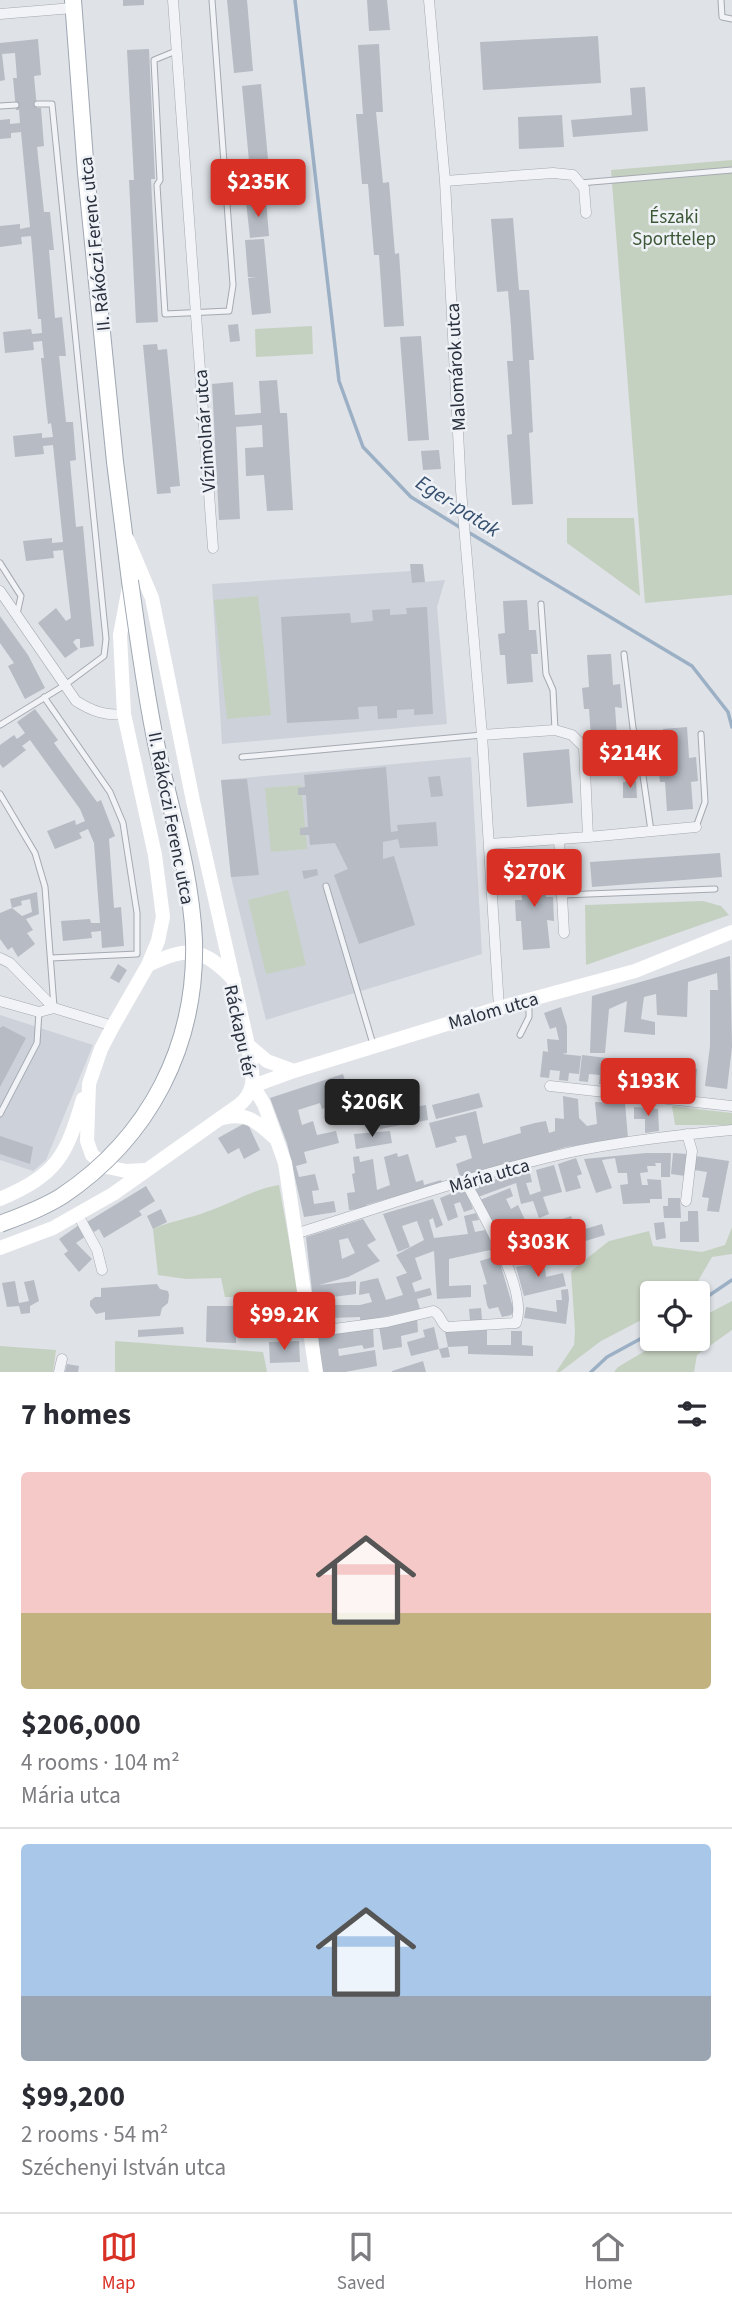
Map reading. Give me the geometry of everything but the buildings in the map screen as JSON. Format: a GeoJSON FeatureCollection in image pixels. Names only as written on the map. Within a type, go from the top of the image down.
{"type":"FeatureCollection","features":[{"type":"Feature","properties":{"kind":"main road","name":"II. Rákóczi Ferenc utca"},"geometry":{"type":"LineString","coordinates":[[0,1224],[61,1196],[92,1173],[122,1145],[149,1110],[164,1082],[184,1030],[193,986],[194,938],[186,872],[152,723],[130,581],[86,173],[73,4]]}},
{"type":"Feature","properties":{"kind":"main road","name":"II. Rákóczi Ferenc utca"},"geometry":{"type":"LineString","coordinates":[[124,529],[152,598],[193,801],[235,982]]}},
{"type":"Feature","properties":{"kind":"main road","name":"II. Rákóczi Ferenc utca"},"geometry":{"type":"LineString","coordinates":[[130,581],[120,635],[124,714],[155,855],[163,917],[158,941],[148,965]]}},
{"type":"Feature","properties":{"kind":"main road"},"geometry":{"type":"LineString","coordinates":[[0,1199],[28,1186],[50,1169],[64,1153],[101,1049],[148,965],[181,952],[168,935],[163,917]]}},
{"type":"Feature","properties":{"kind":"main road","name":"Malom utca"},"geometry":{"type":"LineString","coordinates":[[253,1086],[528,999],[635,971],[732,932]]}},
{"type":"Feature","properties":{"kind":"main road","name":"Ráckapu tér"},"geometry":{"type":"LineString","coordinates":[[0,1248],[53,1228],[113,1194],[247,1099],[253,1086],[235,982],[219,964],[203,954],[181,952]]}},
{"type":"Feature","properties":{"kind":"main road"},"geometry":{"type":"LineString","coordinates":[[248,1045],[267,1062],[294,1071]]}},
{"type":"Feature","properties":{"kind":"main road"},"geometry":{"type":"LineString","coordinates":[[89,1084],[88,1141],[92,1155],[107,1167],[127,1171],[147,1170]]}},
{"type":"Feature","properties":{"kind":"main road"},"geometry":{"type":"LineString","coordinates":[[253,1086],[264,1104],[285,1163],[316,1372]]}},
{"type":"Feature","properties":{"kind":"main road"},"geometry":{"type":"LineString","coordinates":[[220,1118],[247,1116],[279,1141]]}},
{"type":"Feature","properties":{"kind":"street","name":"Vízimolnár utca"},"geometry":{"type":"LineString","coordinates":[[173,0],[213,548]]}},
{"type":"Feature","properties":{"kind":"street","name":"Malomárok utca"},"geometry":{"type":"LineString","coordinates":[[429,0],[445,181],[462,493],[482,734],[499,1008]]}},
{"type":"Feature","properties":{"kind":"street"},"geometry":{"type":"LineString","coordinates":[[0,13],[73,4]]}},
{"type":"Feature","properties":{"kind":"street"},"geometry":{"type":"LineString","coordinates":[[445,181],[553,173],[573,175],[584,188],[586,213]]}},
{"type":"Feature","properties":{"kind":"street"},"geometry":{"type":"LineString","coordinates":[[0,591],[4,605],[17,614],[76,701],[109,716],[124,714]]}},
{"type":"Feature","properties":{"kind":"street"},"geometry":{"type":"LineString","coordinates":[[482,734],[555,730],[572,735],[584,747],[588,837]]}},
{"type":"Feature","properties":{"kind":"street"},"geometry":{"type":"LineString","coordinates":[[489,844],[696,827]]}},
{"type":"Feature","properties":{"kind":"street"},"geometry":{"type":"LineString","coordinates":[[559,839],[564,933]]}},
{"type":"Feature","properties":{"kind":"street"},"geometry":{"type":"LineString","coordinates":[[0,958],[10,963],[54,1008],[113,1026]]}},
{"type":"Feature","properties":{"kind":"street"},"geometry":{"type":"LineString","coordinates":[[0,1001],[39,1012],[54,1008]]}},
{"type":"Feature","properties":{"kind":"street"},"geometry":{"type":"LineString","coordinates":[[550,1086],[732,1106]]}},
{"type":"Feature","properties":{"kind":"street","name":"Mária utca"},"geometry":{"type":"LineString","coordinates":[[295,1234],[466,1181],[570,1153],[687,1134],[732,1130]]}},
{"type":"Feature","properties":{"kind":"street"},"geometry":{"type":"LineString","coordinates":[[686,1201],[692,1151],[687,1134]]}},
{"type":"Feature","properties":{"kind":"street"},"geometry":{"type":"LineString","coordinates":[[311,1332],[387,1322],[433,1311],[438,1313],[447,1326],[516,1323],[519,1315],[514,1286],[500,1248],[466,1181]]}},
{"type":"Feature","properties":{"kind":"street"},"geometry":{"type":"LineString","coordinates":[[78,1215],[97,1250],[102,1270]]}},
{"type":"Feature","properties":{"kind":"street"},"geometry":{"type":"LineString","coordinates":[[59,1372],[62,1359]]}},
{"type":"Feature","properties":{"kind":"lane"},"geometry":{"type":"LineString","coordinates":[[177,51],[155,60],[165,314],[229,312],[233,285],[212,0]]}},
{"type":"Feature","properties":{"kind":"lane"},"geometry":{"type":"LineString","coordinates":[[721,0],[722,17],[732,19]]}},
{"type":"Feature","properties":{"kind":"lane"},"geometry":{"type":"LineString","coordinates":[[0,725],[65,685],[104,656],[106,639],[52,104],[37,104]]}},
{"type":"Feature","properties":{"kind":"lane"},"geometry":{"type":"LineString","coordinates":[[0,106],[16,105]]}},
{"type":"Feature","properties":{"kind":"lane"},"geometry":{"type":"LineString","coordinates":[[580,183],[732,170]]}},
{"type":"Feature","properties":{"kind":"lane"},"geometry":{"type":"LineString","coordinates":[[0,563],[20,596],[17,614]]}},
{"type":"Feature","properties":{"kind":"lane"},"geometry":{"type":"LineString","coordinates":[[541,604],[546,674],[553,690],[555,730]]}},
{"type":"Feature","properties":{"kind":"lane"},"geometry":{"type":"LineString","coordinates":[[624,654],[633,728],[639,748],[651,831]]}},
{"type":"Feature","properties":{"kind":"lane"},"geometry":{"type":"LineString","coordinates":[[44,697],[110,792],[124,823],[137,914],[137,954],[51,958]]}},
{"type":"Feature","properties":{"kind":"lane"},"geometry":{"type":"LineString","coordinates":[[242,757],[482,734]]}},
{"type":"Feature","properties":{"kind":"lane"},"geometry":{"type":"LineString","coordinates":[[696,827],[705,802],[701,734]]}},
{"type":"Feature","properties":{"kind":"lane"},"geometry":{"type":"LineString","coordinates":[[584,747],[639,748]]}},
{"type":"Feature","properties":{"kind":"lane"},"geometry":{"type":"LineString","coordinates":[[0,794],[35,853],[45,887],[54,1008]]}},
{"type":"Feature","properties":{"kind":"lane"},"geometry":{"type":"LineString","coordinates":[[326,886],[374,1046]]}},
{"type":"Feature","properties":{"kind":"lane"},"geometry":{"type":"LineString","coordinates":[[563,895],[715,888]]}},
{"type":"Feature","properties":{"kind":"lane"},"geometry":{"type":"LineString","coordinates":[[520,1035],[529,1017],[528,999]]}},
{"type":"Feature","properties":{"kind":"lane"},"geometry":{"type":"LineString","coordinates":[[0,1114],[37,1043],[39,1012]]}},
{"type":"Feature","properties":{"kind":"shaded area"},"geometry":{"type":"Polygon","coordinates":[[[411,571],[412,583],[445,580],[437,607],[447,724],[222,744],[212,584],[411,571]]]}},
{"type":"Feature","properties":{"kind":"shaded area"},"geometry":{"type":"Polygon","coordinates":[[[471,757],[482,954],[266,1020],[231,877],[221,780],[471,757]]]}},
{"type":"Feature","properties":{"kind":"shaded area"},"geometry":{"type":"Polygon","coordinates":[[[0,1015],[93,1045],[46,1160],[33,1171],[0,1160],[0,1015]]]}},
{"type":"Feature","properties":{"kind":"green space","name":"Északi Sporttelep"},"geometry":{"type":"Polygon","coordinates":[[[732,160],[732,595],[645,603],[611,170],[732,160]]]}},
{"type":"Feature","properties":{"kind":"green space"},"geometry":{"type":"Polygon","coordinates":[[[312,326],[313,354],[256,357],[255,329],[312,326]]]}},
{"type":"Feature","properties":{"kind":"green space"},"geometry":{"type":"Polygon","coordinates":[[[567,518],[634,518],[640,596],[567,543],[567,518]]]}},
{"type":"Feature","properties":{"kind":"green space"},"geometry":{"type":"Polygon","coordinates":[[[258,596],[271,715],[227,719],[214,600],[258,596]]]}},
{"type":"Feature","properties":{"kind":"green space"},"geometry":{"type":"Polygon","coordinates":[[[301,785],[307,849],[271,852],[265,788],[301,785]]]}},
{"type":"Feature","properties":{"kind":"green space"},"geometry":{"type":"Polygon","coordinates":[[[288,890],[306,965],[266,974],[248,900],[288,890]]]}},
{"type":"Feature","properties":{"kind":"green space"},"geometry":{"type":"Polygon","coordinates":[[[703,901],[721,906],[729,915],[586,965],[585,905],[703,901]]]}},
{"type":"Feature","properties":{"kind":"green space"},"geometry":{"type":"Polygon","coordinates":[[[672,1106],[732,1113],[732,1125],[675,1125],[672,1106]]]}},
{"type":"Feature","properties":{"kind":"green space"},"geometry":{"type":"Polygon","coordinates":[[[279,1185],[299,1296],[225,1297],[221,1278],[186,1279],[158,1275],[153,1229],[279,1185]]]}},
{"type":"Feature","properties":{"kind":"green space"},"geometry":{"type":"Polygon","coordinates":[[[732,1227],[732,1254],[712,1257],[698,1281],[640,1281],[640,1321],[601,1341],[560,1372],[556,1372],[574,1345],[571,1271],[609,1241],[649,1231],[653,1246],[702,1252],[725,1245],[732,1227]]]}},
{"type":"Feature","properties":{"kind":"green space"},"geometry":{"type":"Polygon","coordinates":[[[732,1301],[732,1330],[710,1346],[710,1313],[732,1301]]]}},
{"type":"Feature","properties":{"kind":"green space"},"geometry":{"type":"Polygon","coordinates":[[[115,1341],[263,1352],[267,1372],[115,1372],[115,1341]]]}},
{"type":"Feature","properties":{"kind":"green space"},"geometry":{"type":"Polygon","coordinates":[[[0,1346],[56,1350],[53,1372],[0,1372],[0,1346]]]}},
{"type":"Feature","properties":{"kind":"green space"},"geometry":{"type":"Polygon","coordinates":[[[645,1351],[703,1351],[697,1355],[694,1372],[614,1372],[645,1351]]]}},
{"type":"Feature","properties":{"kind":"waterway","name":"Eger-patak"},"geometry":{"type":"LineString","coordinates":[[295,0],[339,381],[363,447],[411,497],[461,528]]}},
{"type":"Feature","properties":{"kind":"waterway","name":"Eger-patak"},"geometry":{"type":"LineString","coordinates":[[468,532],[692,666],[728,712],[732,727]]}},
{"type":"Feature","properties":{"kind":"waterway","name":"Eger-patak"},"geometry":{"type":"LineString","coordinates":[[710,1295],[732,1280]]}},
{"type":"Feature","properties":{"kind":"waterway","name":"Eger-patak"},"geometry":{"type":"LineString","coordinates":[[591,1372],[607,1357],[640,1339]]}}]}
